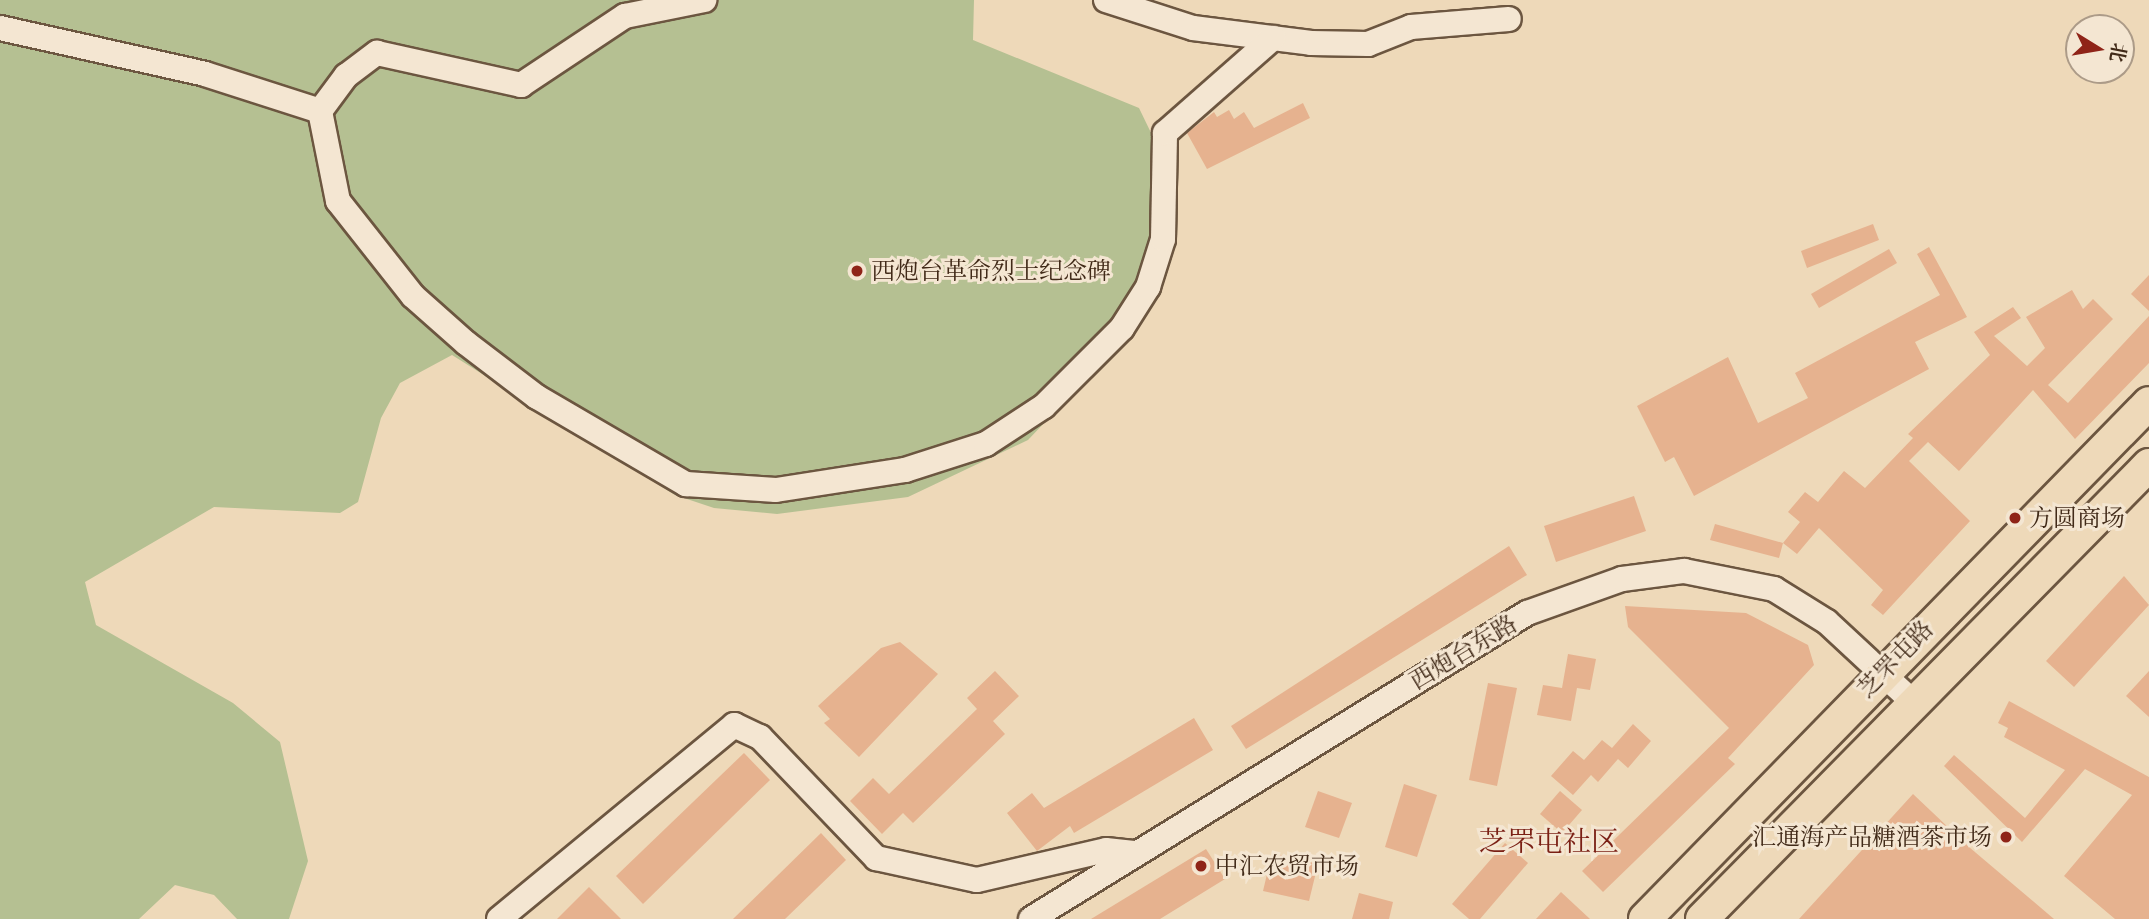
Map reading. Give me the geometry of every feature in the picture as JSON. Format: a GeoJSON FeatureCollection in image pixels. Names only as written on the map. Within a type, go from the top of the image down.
{"type":"FeatureCollection","features":[{"type":"Feature","properties":{"kind":"main road","name":"芝罘屯路"},"geometry":{"type":"LineString","coordinates":[[1645,919],[1882,672],[2149,403]]}},
{"type":"Feature","properties":{"kind":"main road","name":"芝罘屯路"},"geometry":{"type":"LineString","coordinates":[[1702,919],[1912,701],[2149,465]]}},
{"type":"Feature","properties":{"kind":"street"},"geometry":{"type":"LineString","coordinates":[[704,0],[625,16],[521,85],[377,53],[346,76],[320,111],[338,201],[413,296],[466,343],[537,397],[686,484],[776,490],[916,466],[986,444],[1044,406],[1122,328],[1148,287],[1163,239],[1166,133],[1273,38]]}},
{"type":"Feature","properties":{"kind":"street"},"geometry":{"type":"LineString","coordinates":[[1107,0],[1193,28],[1273,38],[1368,44],[1410,27],[1509,19]]}},
{"type":"Feature","properties":{"kind":"street"},"geometry":{"type":"LineString","coordinates":[[0,28],[205,74],[320,111]]}},
{"type":"Feature","properties":{"kind":"street","name":"西炮台东路"},"geometry":{"type":"LineString","coordinates":[[1031,919],[1527,613],[1622,579],[1684,571],[1774,589],[1827,622],[1912,701]]}},
{"type":"Feature","properties":{"kind":"street"},"geometry":{"type":"LineString","coordinates":[[499,919],[734,725],[760,737],[876,858],[976,880],[1105,850],[1134,853]]}},
{"type":"Feature","properties":{"kind":"green space"},"geometry":{"type":"Polygon","coordinates":[[[0,0],[974,0],[973,40],[1139,108],[1169,170],[1141,321],[1028,440],[908,497],[777,514],[714,508],[675,495],[452,355],[400,383],[381,418],[358,502],[340,513],[214,507],[85,582],[96,625],[233,703],[280,742],[308,861],[289,919],[237,919],[214,895],[175,885],[139,919],[0,919],[0,0]]]}},
{"type":"Feature","properties":{"kind":"building"},"geometry":{"type":"Polygon","coordinates":[[[1303,103],[1310,118],[1207,169],[1187,133],[1214,112],[1217,117],[1229,110],[1234,119],[1244,112],[1254,128],[1303,103]]]}},
{"type":"Feature","properties":{"kind":"building"},"geometry":{"type":"Polygon","coordinates":[[[1873,224],[1879,240],[1807,268],[1801,251],[1873,224]]]}},
{"type":"Feature","properties":{"kind":"building"},"geometry":{"type":"Polygon","coordinates":[[[1929,247],[1967,317],[1915,342],[1929,369],[1694,496],[1674,457],[1665,462],[1637,406],[1728,357],[1758,423],[1808,398],[1795,373],[1940,295],[1917,254],[1929,247]]]}},
{"type":"Feature","properties":{"kind":"building"},"geometry":{"type":"Polygon","coordinates":[[[1889,249],[1897,263],[1819,308],[1811,294],[1889,249]]]}},
{"type":"Feature","properties":{"kind":"building"},"geometry":{"type":"Polygon","coordinates":[[[2149,275],[2149,311],[2131,294],[2149,275]]]}},
{"type":"Feature","properties":{"kind":"building"},"geometry":{"type":"Polygon","coordinates":[[[2072,290],[2083,309],[2093,299],[2113,319],[2048,385],[2068,403],[2149,316],[2149,363],[2075,439],[2033,390],[1959,471],[1928,442],[1909,461],[1970,521],[1883,615],[1871,605],[1883,590],[1819,528],[1797,554],[1783,543],[1800,522],[1788,512],[1805,492],[1818,502],[1844,471],[1865,488],[1913,438],[1908,434],[1990,355],[1974,332],[2013,307],[2021,318],[1994,336],[2027,366],[2045,348],[2026,317],[2072,290]]]}},
{"type":"Feature","properties":{"kind":"building"},"geometry":{"type":"Polygon","coordinates":[[[1634,496],[1646,531],[1556,562],[1544,526],[1634,496]]]}},
{"type":"Feature","properties":{"kind":"building"},"geometry":{"type":"Polygon","coordinates":[[[1715,524],[1783,543],[1779,558],[1710,540],[1715,524]]]}},
{"type":"Feature","properties":{"kind":"building"},"geometry":{"type":"Polygon","coordinates":[[[1509,546],[1527,575],[1246,749],[1231,726],[1509,546]]]}},
{"type":"Feature","properties":{"kind":"building"},"geometry":{"type":"Polygon","coordinates":[[[2124,576],[2149,605],[2074,687],[2046,661],[2124,576]]]}},
{"type":"Feature","properties":{"kind":"building"},"geometry":{"type":"Polygon","coordinates":[[[1625,606],[1746,613],[1808,645],[1814,665],[1728,758],[1735,764],[1603,892],[1582,871],[1729,728],[1628,627],[1625,606]]]}},
{"type":"Feature","properties":{"kind":"building"},"geometry":{"type":"Polygon","coordinates":[[[900,642],[938,674],[859,757],[824,723],[830,719],[818,706],[881,648],[900,642]]]}},
{"type":"Feature","properties":{"kind":"building"},"geometry":{"type":"Polygon","coordinates":[[[1568,654],[1596,659],[1590,690],[1577,688],[1571,721],[1537,715],[1543,685],[1562,688],[1568,654]]]}},
{"type":"Feature","properties":{"kind":"building"},"geometry":{"type":"Polygon","coordinates":[[[995,671],[1019,696],[993,721],[1005,734],[913,823],[903,813],[882,834],[850,801],[873,778],[889,794],[977,709],[967,698],[995,671]]]}},
{"type":"Feature","properties":{"kind":"building"},"geometry":{"type":"Polygon","coordinates":[[[2149,671],[2149,717],[2126,696],[2149,671]]]}},
{"type":"Feature","properties":{"kind":"building"},"geometry":{"type":"Polygon","coordinates":[[[1488,683],[1517,688],[1497,786],[1469,780],[1488,683]]]}},
{"type":"Feature","properties":{"kind":"building"},"geometry":{"type":"Polygon","coordinates":[[[2009,701],[2149,777],[2149,919],[2115,919],[2064,876],[2132,795],[2085,769],[2022,842],[1944,766],[1954,755],[2025,818],[2065,770],[2004,737],[2008,728],[1998,723],[2009,701]]]}},
{"type":"Feature","properties":{"kind":"building"},"geometry":{"type":"Polygon","coordinates":[[[1194,718],[1213,750],[1074,833],[1070,826],[1037,851],[1007,813],[1032,793],[1044,808],[1194,718]]]}},
{"type":"Feature","properties":{"kind":"building"},"geometry":{"type":"Polygon","coordinates":[[[1633,724],[1651,741],[1628,768],[1618,759],[1598,782],[1591,775],[1573,795],[1551,776],[1573,751],[1584,760],[1602,740],[1612,748],[1633,724]]]}},
{"type":"Feature","properties":{"kind":"building"},"geometry":{"type":"Polygon","coordinates":[[[744,753],[770,780],[643,904],[616,876],[744,753]]]}},
{"type":"Feature","properties":{"kind":"building"},"geometry":{"type":"Polygon","coordinates":[[[1404,784],[1437,795],[1417,857],[1385,847],[1404,784]]]}},
{"type":"Feature","properties":{"kind":"building"},"geometry":{"type":"Polygon","coordinates":[[[1318,791],[1352,803],[1339,838],[1305,827],[1318,791]]]}},
{"type":"Feature","properties":{"kind":"building"},"geometry":{"type":"Polygon","coordinates":[[[1560,791],[1582,810],[1562,833],[1540,814],[1560,791]]]}},
{"type":"Feature","properties":{"kind":"building"},"geometry":{"type":"Polygon","coordinates":[[[1913,794],[1969,847],[2054,919],[1799,919],[1913,794]]]}},
{"type":"Feature","properties":{"kind":"building"},"geometry":{"type":"Polygon","coordinates":[[[821,833],[846,860],[785,919],[733,919],[821,833]]]}},
{"type":"Feature","properties":{"kind":"building"},"geometry":{"type":"Polygon","coordinates":[[[1505,843],[1528,863],[1480,919],[1469,919],[1452,904],[1505,843]]]}},
{"type":"Feature","properties":{"kind":"building"},"geometry":{"type":"Polygon","coordinates":[[[1206,849],[1225,879],[1160,919],[1091,919],[1206,849]]]}},
{"type":"Feature","properties":{"kind":"building"},"geometry":{"type":"Polygon","coordinates":[[[1272,853],[1318,864],[1309,901],[1263,891],[1272,853]]]}},
{"type":"Feature","properties":{"kind":"building"},"geometry":{"type":"Polygon","coordinates":[[[589,887],[621,919],[557,919],[589,887]]]}},
{"type":"Feature","properties":{"kind":"building"},"geometry":{"type":"Polygon","coordinates":[[[1561,892],[1590,919],[1536,919],[1561,892]]]}},
{"type":"Feature","properties":{"kind":"building"},"geometry":{"type":"Polygon","coordinates":[[[1359,893],[1393,902],[1389,919],[1352,919],[1359,893]]]}},
{"type":"Feature","properties":{"kind":"place","name":"西炮台革命烈士纪念碑"},"geometry":{"type":"Point","coordinates":[857,271]}},
{"type":"Feature","properties":{"kind":"place","name":"方圆商场"},"geometry":{"type":"Point","coordinates":[2015,518]}},
{"type":"Feature","properties":{"kind":"place","name":"汇通海产品糖酒茶市场"},"geometry":{"type":"Point","coordinates":[2006,837]}},
{"type":"Feature","properties":{"kind":"place","name":"中汇农贸市场"},"geometry":{"type":"Point","coordinates":[1201,866]}},
{"type":"Feature","properties":{"kind":"district","name":"芝罘屯社区"},"geometry":{"type":"Point","coordinates":[1549,841]}}]}
